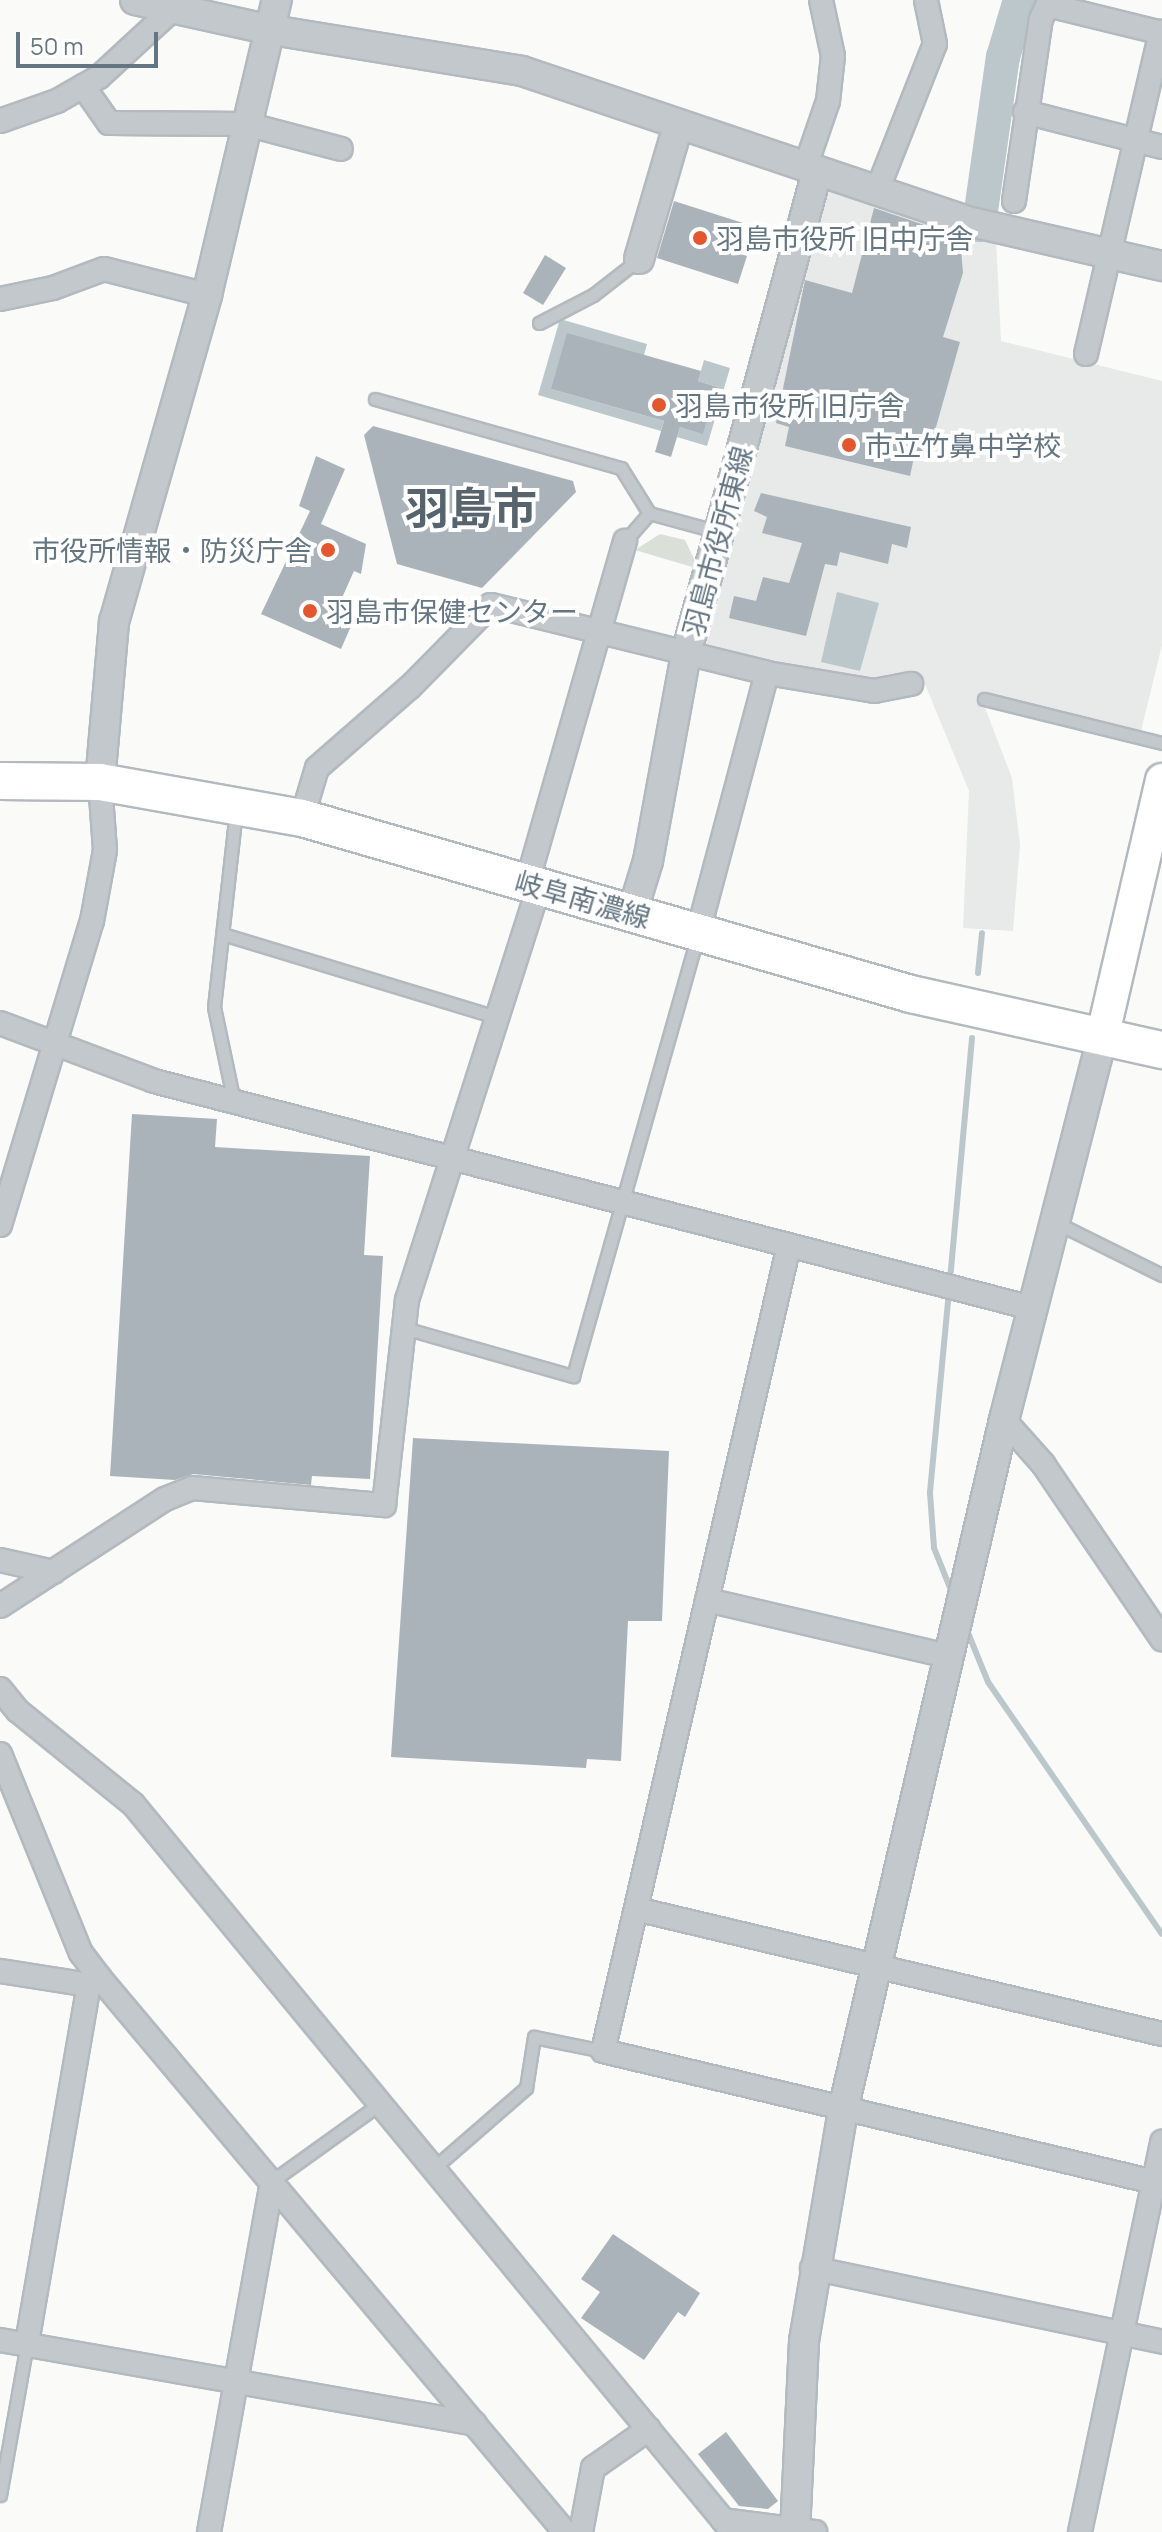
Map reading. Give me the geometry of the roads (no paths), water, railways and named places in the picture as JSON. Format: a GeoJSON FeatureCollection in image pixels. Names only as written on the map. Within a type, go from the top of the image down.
{"type":"FeatureCollection","features":[{"type":"Feature","properties":{"kind":"main road"},"geometry":{"type":"LineString","coordinates":[[1102,1038],[1162,780]]}},
{"type":"Feature","properties":{"kind":"main road","name":"岐阜南濃線"},"geometry":{"type":"LineString","coordinates":[[0,781],[100,782],[302,818],[911,994],[1162,1050]]}},
{"type":"Feature","properties":{"kind":"street"},"geometry":{"type":"LineString","coordinates":[[135,0],[272,30],[522,71],[967,221],[1162,266]]}},
{"type":"Feature","properties":{"kind":"street"},"geometry":{"type":"LineString","coordinates":[[0,1225],[58,1045],[92,921],[105,850],[100,782],[114,622],[207,295],[277,0]]}},
{"type":"Feature","properties":{"kind":"street"},"geometry":{"type":"LineString","coordinates":[[811,170],[828,101],[833,56],[821,0]]}},
{"type":"Feature","properties":{"kind":"street"},"geometry":{"type":"LineString","coordinates":[[877,191],[935,44],[926,0]]}},
{"type":"Feature","properties":{"kind":"street"},"geometry":{"type":"LineString","coordinates":[[1014,201],[1025,112],[1049,2],[1162,31],[1107,253],[1086,354]]}},
{"type":"Feature","properties":{"kind":"street"},"geometry":{"type":"LineString","coordinates":[[0,121],[83,86],[174,8]]}},
{"type":"Feature","properties":{"kind":"street"},"geometry":{"type":"LineString","coordinates":[[83,86],[109,123],[246,124],[341,149]]}},
{"type":"Feature","properties":{"kind":"street"},"geometry":{"type":"LineString","coordinates":[[1025,112],[1162,147]]}},
{"type":"Feature","properties":{"kind":"street"},"geometry":{"type":"LineString","coordinates":[[639,259],[678,126]]}},
{"type":"Feature","properties":{"kind":"street","name":"羽島市役所東線"},"geometry":{"type":"LineString","coordinates":[[632,913],[648,861],[686,654],[811,170]]}},
{"type":"Feature","properties":{"kind":"street"},"geometry":{"type":"LineString","coordinates":[[0,299],[53,288],[104,269],[207,295]]}},
{"type":"Feature","properties":{"kind":"street"},"geometry":{"type":"LineString","coordinates":[[0,1606],[165,1499],[192,1488],[384,1505],[407,1300],[497,1017],[625,541]]}},
{"type":"Feature","properties":{"kind":"street"},"geometry":{"type":"LineString","coordinates":[[302,818],[317,768],[410,687],[491,605],[767,673],[874,691],[911,684]]}},
{"type":"Feature","properties":{"kind":"street"},"geometry":{"type":"LineString","coordinates":[[698,932],[767,673]]}},
{"type":"Feature","properties":{"kind":"street"},"geometry":{"type":"LineString","coordinates":[[0,1023],[154,1081],[1032,1308]]}},
{"type":"Feature","properties":{"kind":"street"},"geometry":{"type":"LineString","coordinates":[[0,1689],[18,1711],[133,1804],[728,2526],[802,2531],[812,2268],[843,2110],[874,1965],[1004,1420],[1102,1038]]}},
{"type":"Feature","properties":{"kind":"street"},"geometry":{"type":"LineString","coordinates":[[789,1245],[603,2051],[1158,2183]]}},
{"type":"Feature","properties":{"kind":"street"},"geometry":{"type":"LineString","coordinates":[[1004,1420],[1043,1464],[1162,1639]]}},
{"type":"Feature","properties":{"kind":"street"},"geometry":{"type":"LineString","coordinates":[[0,1560],[54,1572]]}},
{"type":"Feature","properties":{"kind":"street"},"geometry":{"type":"LineString","coordinates":[[707,1600],[948,1654]]}},
{"type":"Feature","properties":{"kind":"street"},"geometry":{"type":"LineString","coordinates":[[0,1754],[94,1981],[272,2181],[565,2532]]}},
{"type":"Feature","properties":{"kind":"street"},"geometry":{"type":"LineString","coordinates":[[636,1909],[1162,2034]]}},
{"type":"Feature","properties":{"kind":"street"},"geometry":{"type":"LineString","coordinates":[[0,1971],[94,1981]]}},
{"type":"Feature","properties":{"kind":"street"},"geometry":{"type":"LineString","coordinates":[[27,2343],[94,1981]]}},
{"type":"Feature","properties":{"kind":"street"},"geometry":{"type":"LineString","coordinates":[[1080,2532],[1158,2183],[1162,2142]]}},
{"type":"Feature","properties":{"kind":"street"},"geometry":{"type":"LineString","coordinates":[[209,2532],[272,2181]]}},
{"type":"Feature","properties":{"kind":"street"},"geometry":{"type":"LineString","coordinates":[[812,2268],[1162,2342]]}},
{"type":"Feature","properties":{"kind":"street"},"geometry":{"type":"LineString","coordinates":[[0,2340],[475,2424]]}},
{"type":"Feature","properties":{"kind":"street"},"geometry":{"type":"LineString","coordinates":[[581,2532],[593,2468],[649,2429]]}},
{"type":"Feature","properties":{"kind":"lane"},"geometry":{"type":"LineString","coordinates":[[539,323],[593,295],[639,259]]}},
{"type":"Feature","properties":{"kind":"lane"},"geometry":{"type":"LineString","coordinates":[[375,399],[621,468],[649,513],[719,532]]}},
{"type":"Feature","properties":{"kind":"lane"},"geometry":{"type":"LineString","coordinates":[[625,541],[649,513]]}},
{"type":"Feature","properties":{"kind":"lane"},"geometry":{"type":"LineString","coordinates":[[984,699],[1162,743]]}},
{"type":"Feature","properties":{"kind":"lane"},"geometry":{"type":"LineString","coordinates":[[234,1102],[214,1007],[237,804]]}},
{"type":"Feature","properties":{"kind":"lane"},"geometry":{"type":"LineString","coordinates":[[404,1328],[573,1376],[698,932]]}},
{"type":"Feature","properties":{"kind":"lane"},"geometry":{"type":"LineString","coordinates":[[223,934],[497,1017]]}},
{"type":"Feature","properties":{"kind":"lane"},"geometry":{"type":"LineString","coordinates":[[1054,1221],[1162,1275]]}},
{"type":"Feature","properties":{"kind":"lane"},"geometry":{"type":"LineString","coordinates":[[435,2167],[526,2088],[534,2037],[603,2051]]}},
{"type":"Feature","properties":{"kind":"lane"},"geometry":{"type":"LineString","coordinates":[[272,2181],[382,2103]]}},
{"type":"Feature","properties":{"kind":"lane"},"geometry":{"type":"LineString","coordinates":[[0,2495],[27,2343]]}},
{"type":"Feature","properties":{"kind":"waterway"},"geometry":{"type":"LineString","coordinates":[[979,225],[1003,57],[1020,0]]}},
{"type":"Feature","properties":{"kind":"waterway"},"geometry":{"type":"LineString","coordinates":[[978,973],[982,933]]}},
{"type":"Feature","properties":{"kind":"waterway"},"geometry":{"type":"LineString","coordinates":[[950,1280],[972,1038]]}},
{"type":"Feature","properties":{"kind":"waterway"},"geometry":{"type":"LineString","coordinates":[[949,1291],[930,1493],[934,1548],[953,1595]]}},
{"type":"Feature","properties":{"kind":"waterway"},"geometry":{"type":"LineString","coordinates":[[966,1628],[988,1682],[1162,1934]]}},
{"type":"Feature","properties":{"kind":"place","name":"羽島市役所 旧中庁舎"},"geometry":{"type":"Point","coordinates":[700,238]}},
{"type":"Feature","properties":{"kind":"place","name":"羽島市役所 旧庁舎"},"geometry":{"type":"Point","coordinates":[659,405]}},
{"type":"Feature","properties":{"kind":"place","name":"市立竹鼻中学校"},"geometry":{"type":"Point","coordinates":[849,445]}},
{"type":"Feature","properties":{"kind":"place","name":"市役所情報・防災庁舎"},"geometry":{"type":"Point","coordinates":[328,550]}},
{"type":"Feature","properties":{"kind":"place","name":"羽島市保健センター"},"geometry":{"type":"Point","coordinates":[310,611]}},
{"type":"Feature","properties":{"kind":"district","name":"羽島市"},"geometry":{"type":"Point","coordinates":[471,507]}}]}
